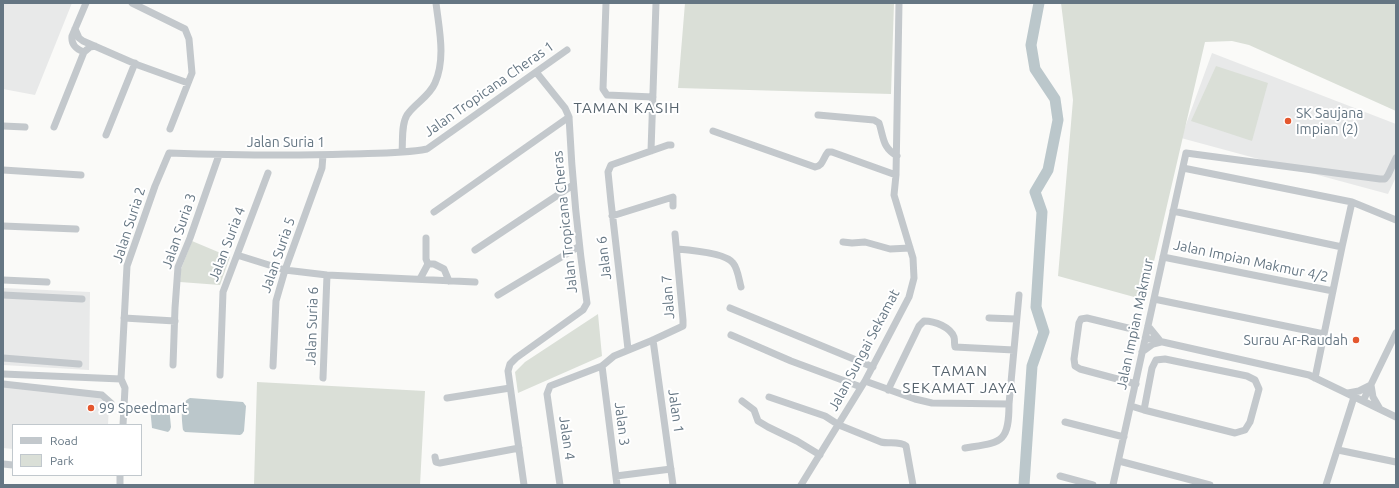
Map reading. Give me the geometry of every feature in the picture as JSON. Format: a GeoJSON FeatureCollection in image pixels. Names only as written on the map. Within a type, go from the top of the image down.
{"type":"FeatureCollection","features":[{"type":"Feature","properties":{"kind":"street"},"geometry":{"type":"LineString","coordinates":[[84,52],[75,47],[72,41],[75,29],[86,3]]}},
{"type":"Feature","properties":{"kind":"street"},"geometry":{"type":"LineString","coordinates":[[132,3],[185,29],[189,39],[192,73],[170,129]]}},
{"type":"Feature","properties":{"kind":"street"},"geometry":{"type":"LineString","coordinates":[[402,152],[403,129],[406,117],[416,105],[427,96],[435,84],[440,70],[441,57],[436,3]]}},
{"type":"Feature","properties":{"kind":"street"},"geometry":{"type":"LineString","coordinates":[[606,3],[603,89],[607,94],[653,98]]}},
{"type":"Feature","properties":{"kind":"street"},"geometry":{"type":"LineString","coordinates":[[656,3],[651,151],[671,145]]}},
{"type":"Feature","properties":{"kind":"street","name":"Jalan Sungai Sekamat"},"geometry":{"type":"LineString","coordinates":[[801,485],[873,367],[909,297],[914,278],[913,258],[894,195],[896,175],[899,3]]}},
{"type":"Feature","properties":{"kind":"street"},"geometry":{"type":"LineString","coordinates":[[75,29],[79,38],[83,42],[188,83]]}},
{"type":"Feature","properties":{"kind":"street"},"geometry":{"type":"LineString","coordinates":[[54,127],[84,52],[90,47],[95,46]]}},
{"type":"Feature","properties":{"kind":"street","name":"Jalan Tropicana Cheras 1"},"geometry":{"type":"LineString","coordinates":[[402,152],[427,149],[567,50]]}},
{"type":"Feature","properties":{"kind":"street"},"geometry":{"type":"LineString","coordinates":[[106,135],[135,63]]}},
{"type":"Feature","properties":{"kind":"street","name":"Jalan Tropicana Cheras"},"geometry":{"type":"LineString","coordinates":[[524,485],[508,371],[510,364],[516,358],[583,310],[587,303],[578,247],[572,184],[569,117],[565,108],[536,72]]}},
{"type":"Feature","properties":{"kind":"street"},"geometry":{"type":"LineString","coordinates":[[818,115],[874,120],[879,123],[885,146],[896,156]]}},
{"type":"Feature","properties":{"kind":"street"},"geometry":{"type":"LineString","coordinates":[[434,212],[569,117]]}},
{"type":"Feature","properties":{"kind":"street"},"geometry":{"type":"LineString","coordinates":[[3,126],[25,127]]}},
{"type":"Feature","properties":{"kind":"street"},"geometry":{"type":"LineString","coordinates":[[713,130],[815,167],[819,167],[821,165],[828,152],[832,152],[896,175]]}},
{"type":"Feature","properties":{"kind":"street","name":"Jalan 6"},"geometry":{"type":"LineString","coordinates":[[628,349],[608,172],[611,165],[651,151]]}},
{"type":"Feature","properties":{"kind":"street","name":"Jalan Suria 1"},"geometry":{"type":"LineString","coordinates":[[169,153],[220,155],[323,155],[402,152]]}},
{"type":"Feature","properties":{"kind":"street","name":"Jalan Suria 2"},"geometry":{"type":"LineString","coordinates":[[123,424],[125,388],[122,379],[127,266],[155,186],[169,153]]}},
{"type":"Feature","properties":{"kind":"street","name":"Jalan Impian Makmur"},"geometry":{"type":"LineString","coordinates":[[1113,485],[1186,153],[1380,179],[1385,179],[1396,158]]}},
{"type":"Feature","properties":{"kind":"street","name":"Jalan Suria 3"},"geometry":{"type":"LineString","coordinates":[[173,365],[174,321],[178,267],[220,155]]}},
{"type":"Feature","properties":{"kind":"street","name":"Jalan Suria 5"},"geometry":{"type":"LineString","coordinates":[[273,366],[276,301],[285,270],[322,168],[323,155]]}},
{"type":"Feature","properties":{"kind":"street"},"geometry":{"type":"LineString","coordinates":[[1183,168],[1352,202],[1396,220]]}},
{"type":"Feature","properties":{"kind":"street"},"geometry":{"type":"LineString","coordinates":[[3,170],[81,175]]}},
{"type":"Feature","properties":{"kind":"street","name":"Jalan Suria 4"},"geometry":{"type":"LineString","coordinates":[[220,375],[224,288],[268,174]]}},
{"type":"Feature","properties":{"kind":"street"},"geometry":{"type":"LineString","coordinates":[[475,250],[572,184]]}},
{"type":"Feature","properties":{"kind":"street"},"geometry":{"type":"LineString","coordinates":[[612,216],[672,197],[673,206]]}},
{"type":"Feature","properties":{"kind":"street"},"geometry":{"type":"LineString","coordinates":[[1315,378],[1352,202]]}},
{"type":"Feature","properties":{"kind":"street"},"geometry":{"type":"LineString","coordinates":[[1173,211],[1342,247]]}},
{"type":"Feature","properties":{"kind":"street"},"geometry":{"type":"LineString","coordinates":[[3,226],[76,229]]}},
{"type":"Feature","properties":{"kind":"street","name":"Jalan 7"},"geometry":{"type":"LineString","coordinates":[[653,340],[683,326],[684,320],[675,234]]}},
{"type":"Feature","properties":{"kind":"street"},"geometry":{"type":"LineString","coordinates":[[420,280],[428,264],[426,259],[426,238]]}},
{"type":"Feature","properties":{"kind":"street"},"geometry":{"type":"LineString","coordinates":[[843,242],[865,242],[890,249],[910,248]]}},
{"type":"Feature","properties":{"kind":"street"},"geometry":{"type":"LineString","coordinates":[[498,295],[578,247]]}},
{"type":"Feature","properties":{"kind":"street"},"geometry":{"type":"LineString","coordinates":[[677,249],[699,251],[729,259],[734,264],[741,287]]}},
{"type":"Feature","properties":{"kind":"street"},"geometry":{"type":"LineString","coordinates":[[237,255],[285,270],[327,275],[475,282]]}},
{"type":"Feature","properties":{"kind":"street","name":"Jalan Impian Makmur 4/2"},"geometry":{"type":"LineString","coordinates":[[1163,257],[1333,291]]}},
{"type":"Feature","properties":{"kind":"street"},"geometry":{"type":"LineString","coordinates":[[428,264],[434,264],[444,269],[449,281]]}},
{"type":"Feature","properties":{"kind":"street","name":"Jalan Suria 6"},"geometry":{"type":"LineString","coordinates":[[323,378],[327,275]]}},
{"type":"Feature","properties":{"kind":"street"},"geometry":{"type":"LineString","coordinates":[[3,280],[47,282]]}},
{"type":"Feature","properties":{"kind":"street"},"geometry":{"type":"LineString","coordinates":[[33,296],[34,282]]}},
{"type":"Feature","properties":{"kind":"street"},"geometry":{"type":"LineString","coordinates":[[3,295],[82,299]]}},
{"type":"Feature","properties":{"kind":"street"},"geometry":{"type":"LineString","coordinates":[[965,448],[993,444],[1000,440],[1007,430],[1019,295]]}},
{"type":"Feature","properties":{"kind":"street"},"geometry":{"type":"LineString","coordinates":[[1154,300],[1324,334]]}},
{"type":"Feature","properties":{"kind":"street"},"geometry":{"type":"LineString","coordinates":[[730,308],[873,367]]}},
{"type":"Feature","properties":{"kind":"street"},"geometry":{"type":"LineString","coordinates":[[124,318],[174,321]]}},
{"type":"Feature","properties":{"kind":"street"},"geometry":{"type":"LineString","coordinates":[[989,318],[1016,319]]}},
{"type":"Feature","properties":{"kind":"street"},"geometry":{"type":"LineString","coordinates":[[1128,328],[1086,318],[1081,319],[1079,323],[1074,359],[1075,366],[1080,369],[1136,384]]}},
{"type":"Feature","properties":{"kind":"street"},"geometry":{"type":"LineString","coordinates":[[888,390],[922,322],[928,321],[944,327],[953,336],[955,347],[1014,350]]}},
{"type":"Feature","properties":{"kind":"street"},"geometry":{"type":"LineString","coordinates":[[1148,326],[1161,342]]}},
{"type":"Feature","properties":{"kind":"street"},"geometry":{"type":"LineString","coordinates":[[1362,401],[1396,333]]}},
{"type":"Feature","properties":{"kind":"street"},"geometry":{"type":"LineString","coordinates":[[731,335],[791,361],[863,384],[888,390],[915,400],[932,403],[1009,404]]}},
{"type":"Feature","properties":{"kind":"street"},"geometry":{"type":"LineString","coordinates":[[1145,338],[1310,375],[1396,418]]}},
{"type":"Feature","properties":{"kind":"street"},"geometry":{"type":"LineString","coordinates":[[602,366],[614,356],[653,340]]}},
{"type":"Feature","properties":{"kind":"street","name":"Jalan 1"},"geometry":{"type":"LineString","coordinates":[[653,340],[673,485]]}},
{"type":"Feature","properties":{"kind":"street"},"geometry":{"type":"LineString","coordinates":[[1142,352],[1153,344],[1161,342]]}},
{"type":"Feature","properties":{"kind":"street"},"geometry":{"type":"LineString","coordinates":[[3,358],[79,364]]}},
{"type":"Feature","properties":{"kind":"street"},"geometry":{"type":"LineString","coordinates":[[1131,406],[1144,410],[1235,433],[1245,430],[1250,422],[1259,389],[1255,380],[1247,376],[1165,359],[1156,360],[1152,368],[1144,410]]}},
{"type":"Feature","properties":{"kind":"street"},"geometry":{"type":"LineString","coordinates":[[41,361],[41,376]]}},
{"type":"Feature","properties":{"kind":"street","name":"Jalan 4"},"geometry":{"type":"LineString","coordinates":[[560,485],[547,394],[550,386],[602,366]]}},
{"type":"Feature","properties":{"kind":"street","name":"Jalan 3"},"geometry":{"type":"LineString","coordinates":[[602,366],[617,485]]}},
{"type":"Feature","properties":{"kind":"street"},"geometry":{"type":"LineString","coordinates":[[3,374],[122,379]]}},
{"type":"Feature","properties":{"kind":"street"},"geometry":{"type":"LineString","coordinates":[[29,387],[30,375]]}},
{"type":"Feature","properties":{"kind":"street"},"geometry":{"type":"LineString","coordinates":[[76,377],[76,392]]}},
{"type":"Feature","properties":{"kind":"street"},"geometry":{"type":"LineString","coordinates":[[3,384],[102,395],[111,403]]}},
{"type":"Feature","properties":{"kind":"street"},"geometry":{"type":"LineString","coordinates":[[1351,395],[1371,385]]}},
{"type":"Feature","properties":{"kind":"street"},"geometry":{"type":"LineString","coordinates":[[1371,385],[1373,397],[1380,410]]}},
{"type":"Feature","properties":{"kind":"street"},"geometry":{"type":"LineString","coordinates":[[447,398],[510,388]]}},
{"type":"Feature","properties":{"kind":"street"},"geometry":{"type":"LineString","coordinates":[[1326,485],[1338,450],[1351,395]]}},
{"type":"Feature","properties":{"kind":"street"},"geometry":{"type":"LineString","coordinates":[[769,397],[825,416],[839,425],[881,442],[902,443],[906,446],[913,485]]}},
{"type":"Feature","properties":{"kind":"street"},"geometry":{"type":"LineString","coordinates":[[742,401],[754,410],[758,421],[820,455]]}},
{"type":"Feature","properties":{"kind":"street"},"geometry":{"type":"LineString","coordinates":[[1065,422],[1124,437]]}},
{"type":"Feature","properties":{"kind":"street"},"geometry":{"type":"LineString","coordinates":[[435,457],[436,462],[440,463],[519,448]]}},
{"type":"Feature","properties":{"kind":"street"},"geometry":{"type":"LineString","coordinates":[[1338,450],[1396,462]]}},
{"type":"Feature","properties":{"kind":"street"},"geometry":{"type":"LineString","coordinates":[[1119,460],[1210,485]]}},
{"type":"Feature","properties":{"kind":"street"},"geometry":{"type":"LineString","coordinates":[[616,476],[671,469]]}},
{"type":"Feature","properties":{"kind":"street"},"geometry":{"type":"LineString","coordinates":[[1060,476],[1092,485]]}},
{"type":"Feature","properties":{"kind":"shaded area"},"geometry":{"type":"Polygon","coordinates":[[[3,3],[72,3],[35,95],[3,89],[3,3]]]}},
{"type":"Feature","properties":{"kind":"shaded area","name":"SK Saujana Impian (2)"},"geometry":{"type":"Polygon","coordinates":[[[1212,53],[1396,124],[1396,177],[1388,194],[1181,138],[1212,53]]]}},
{"type":"Feature","properties":{"kind":"shaded area"},"geometry":{"type":"Polygon","coordinates":[[[3,288],[90,292],[89,370],[3,365],[3,288]]]}},
{"type":"Feature","properties":{"kind":"shaded area"},"geometry":{"type":"Polygon","coordinates":[[[3,387],[101,397],[109,405],[108,424],[12,424],[12,449],[3,448],[3,387]]]}},
{"type":"Feature","properties":{"kind":"shaded area"},"geometry":{"type":"Polygon","coordinates":[[[190,398],[243,402],[246,406],[244,431],[240,435],[185,432],[183,430],[182,412],[186,400],[190,398]]]}},
{"type":"Feature","properties":{"kind":"shaded area"},"geometry":{"type":"Polygon","coordinates":[[[154,403],[164,404],[169,407],[171,427],[168,432],[152,428],[150,407],[154,403]]]}},
{"type":"Feature","properties":{"kind":"green space"},"geometry":{"type":"Polygon","coordinates":[[[685,3],[894,3],[891,94],[678,88],[685,3]]]}},
{"type":"Feature","properties":{"kind":"green space"},"geometry":{"type":"Polygon","coordinates":[[[1061,3],[1396,3],[1396,111],[1249,45],[1232,41],[1205,42],[1145,300],[1058,276],[1073,100],[1061,3]]]}},
{"type":"Feature","properties":{"kind":"green space"},"geometry":{"type":"Polygon","coordinates":[[[1216,66],[1268,83],[1252,141],[1191,121],[1216,66]]]}},
{"type":"Feature","properties":{"kind":"green space"},"geometry":{"type":"Polygon","coordinates":[[[192,241],[230,257],[220,285],[180,282],[181,269],[192,241]]]}},
{"type":"Feature","properties":{"kind":"green space"},"geometry":{"type":"Polygon","coordinates":[[[598,314],[602,356],[518,393],[515,372],[525,362],[598,314]]]}},
{"type":"Feature","properties":{"kind":"green space"},"geometry":{"type":"Polygon","coordinates":[[[257,382],[425,391],[420,485],[254,485],[257,382]]]}},
{"type":"Feature","properties":{"kind":"waterway"},"geometry":{"type":"LineString","coordinates":[[1024,485],[1032,366],[1044,332],[1036,307],[1042,212],[1035,192],[1048,170],[1058,120],[1055,99],[1035,69],[1031,45],[1039,3]]}},
{"type":"Feature","properties":{"kind":"place","name":"SK Saujana Impian (2)"},"geometry":{"type":"Point","coordinates":[1288,121]}},
{"type":"Feature","properties":{"kind":"place","name":"Surau Ar-Raudah"},"geometry":{"type":"Point","coordinates":[1356,340]}},
{"type":"Feature","properties":{"kind":"place","name":"99 Speedmart"},"geometry":{"type":"Point","coordinates":[91,408]}},
{"type":"Feature","properties":{"kind":"district","name":"TAMAN KASIH"},"geometry":{"type":"Point","coordinates":[627,108]}},
{"type":"Feature","properties":{"kind":"district","name":"TAMAN SEKAMAT JAYA"},"geometry":{"type":"Point","coordinates":[960,380]}}]}
